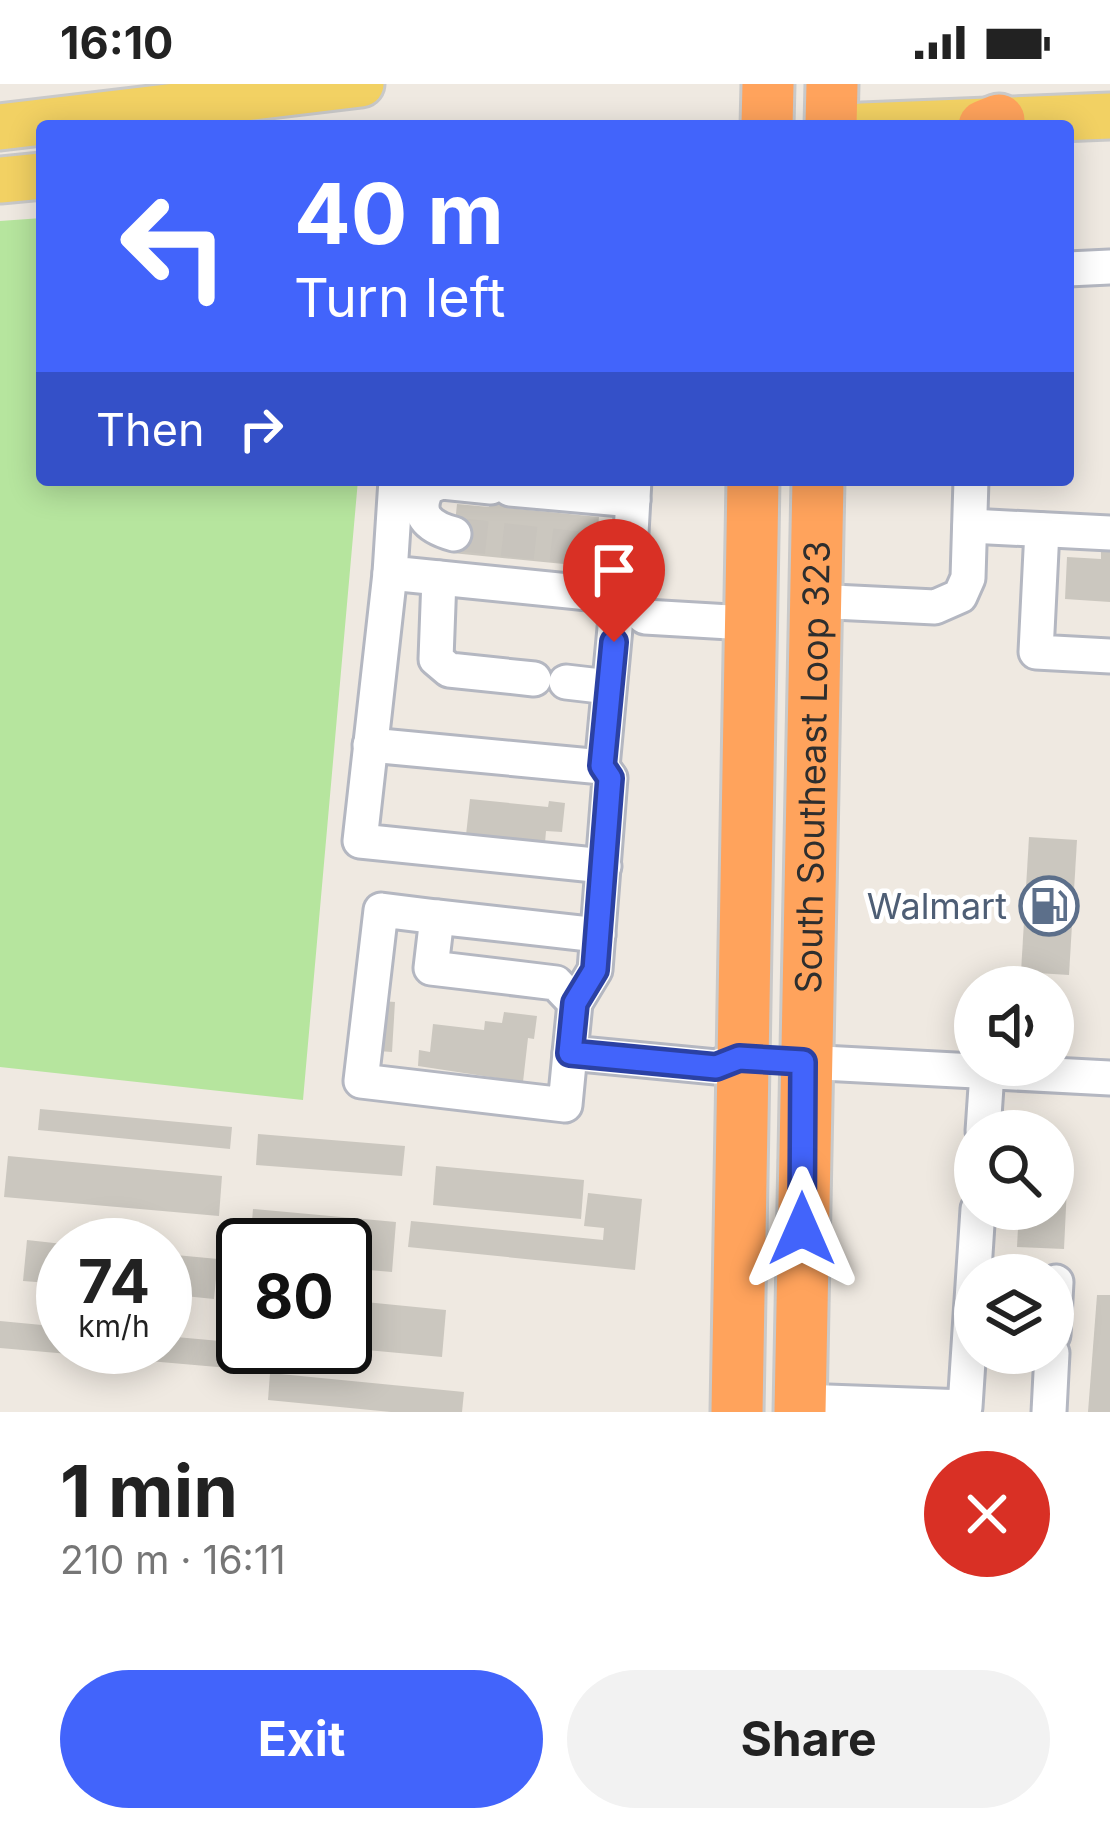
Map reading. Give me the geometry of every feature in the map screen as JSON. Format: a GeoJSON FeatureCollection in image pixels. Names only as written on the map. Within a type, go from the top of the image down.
{"type":"FeatureCollection","features":[{"type":"Feature","properties":{"kind":"highway"},"geometry":{"type":"LineString","coordinates":[[767,120],[768,84]]}},
{"type":"Feature","properties":{"kind":"highway"},"geometry":{"type":"LineString","coordinates":[[831,120],[832,84]]}},
{"type":"Feature","properties":{"kind":"highway","name":"South Southeast Loop 323"},"geometry":{"type":"LineString","coordinates":[[737,1412],[739,1058],[752,486]]}},
{"type":"Feature","properties":{"kind":"highway","name":"South Southeast Loop 323"},"geometry":{"type":"LineString","coordinates":[[800,1407],[803,1062],[818,486]]}},
{"type":"Feature","properties":{"kind":"highway"},"geometry":{"type":"LineString","coordinates":[[739,1058],[803,1062]]}},
{"type":"Feature","properties":{"kind":"main road"},"geometry":{"type":"LineString","coordinates":[[59,120],[361,84]]}},
{"type":"Feature","properties":{"kind":"main road"},"geometry":{"type":"LineString","coordinates":[[1043,120],[1110,116]]}},
{"type":"Feature","properties":{"kind":"main road"},"geometry":{"type":"LineString","coordinates":[[0,127],[36,123]]}},
{"type":"Feature","properties":{"kind":"main road"},"geometry":{"type":"LineString","coordinates":[[0,179],[36,176]]}},
{"type":"Feature","properties":{"kind":"lane"},"geometry":{"type":"LineString","coordinates":[[1074,269],[1110,267]]}},
{"type":"Feature","properties":{"kind":"lane"},"geometry":{"type":"LineString","coordinates":[[481,486],[634,490],[628,586],[618,596],[602,766],[610,778],[604,866],[595,970],[575,1003],[565,1105],[361,1082],[381,910],[598,934]]}},
{"type":"Feature","properties":{"kind":"lane"},"geometry":{"type":"LineString","coordinates":[[813,601],[944,605],[966,588],[971,486]]}},
{"type":"Feature","properties":{"kind":"lane"},"geometry":{"type":"LineString","coordinates":[[404,493],[431,527],[454,534]]}},
{"type":"Feature","properties":{"kind":"lane"},"geometry":{"type":"LineString","coordinates":[[404,493],[390,573],[360,841],[604,866]]}},
{"type":"Feature","properties":{"kind":"lane"},"geometry":{"type":"LineString","coordinates":[[970,526],[1110,533]]}},
{"type":"Feature","properties":{"kind":"lane"},"geometry":{"type":"LineString","coordinates":[[1042,530],[1036,652],[1110,656]]}},
{"type":"Feature","properties":{"kind":"lane"},"geometry":{"type":"LineString","coordinates":[[596,550],[631,554]]}},
{"type":"Feature","properties":{"kind":"lane"},"geometry":{"type":"LineString","coordinates":[[390,573],[618,596],[644,616],[747,623]]}},
{"type":"Feature","properties":{"kind":"lane"},"geometry":{"type":"LineString","coordinates":[[439,578],[436,659],[449,670],[609,687]]}},
{"type":"Feature","properties":{"kind":"lane"},"geometry":{"type":"LineString","coordinates":[[370,746],[602,766]]}},
{"type":"Feature","properties":{"kind":"lane"},"geometry":{"type":"LineString","coordinates":[[437,917],[431,968],[556,983],[575,1003]]}},
{"type":"Feature","properties":{"kind":"lane"},"geometry":{"type":"LineString","coordinates":[[570,1053],[716,1067],[739,1058]]}},
{"type":"Feature","properties":{"kind":"lane"},"geometry":{"type":"LineString","coordinates":[[803,1062],[954,1070]]}},
{"type":"Feature","properties":{"kind":"lane"},"geometry":{"type":"LineString","coordinates":[[1074,1076],[1110,1078]]}},
{"type":"Feature","properties":{"kind":"lane"},"geometry":{"type":"LineString","coordinates":[[800,1407],[968,1410],[977,1230]]}},
{"type":"Feature","properties":{"kind":"lane"},"geometry":{"type":"LineString","coordinates":[[1048,1412],[1051,1374]]}},
{"type":"Feature","properties":{"kind":"green space"},"geometry":{"type":"Polygon","coordinates":[[[36,218],[36,486],[357,486],[303,1100],[0,1067],[0,221],[36,218]]]}},
{"type":"Feature","properties":{"kind":"building"},"geometry":{"type":"Polygon","coordinates":[[[491,486],[509,486],[507,508],[599,517],[594,567],[452,553],[457,504],[489,507],[491,486]]]}},
{"type":"Feature","properties":{"kind":"building"},"geometry":{"type":"Polygon","coordinates":[[[1101,550],[1110,550],[1110,602],[1065,599],[1067,557],[1101,559],[1101,550]]]}},
{"type":"Feature","properties":{"kind":"building"},"geometry":{"type":"Polygon","coordinates":[[[470,799],[548,807],[549,801],[565,803],[562,832],[546,831],[545,843],[527,841],[526,847],[514,846],[514,840],[466,835],[470,799]]]}},
{"type":"Feature","properties":{"kind":"building","name":"Walmart"},"geometry":{"type":"Polygon","coordinates":[[[1029,837],[1077,840],[1070,966],[1021,966],[1029,837]]]}},
{"type":"Feature","properties":{"kind":"building"},"geometry":{"type":"Polygon","coordinates":[[[353,999],[395,1002],[392,1052],[349,1049],[353,999]]]}},
{"type":"Feature","properties":{"kind":"building"},"geometry":{"type":"Polygon","coordinates":[[[504,1012],[537,1016],[534,1039],[528,1038],[523,1082],[418,1066],[419,1050],[430,1052],[433,1024],[484,1030],[485,1021],[502,1023],[504,1012]]]}},
{"type":"Feature","properties":{"kind":"building"},"geometry":{"type":"Polygon","coordinates":[[[40,1109],[232,1127],[230,1149],[38,1130],[40,1109]]]}},
{"type":"Feature","properties":{"kind":"building"},"geometry":{"type":"Polygon","coordinates":[[[258,1134],[405,1146],[402,1176],[256,1165],[258,1134]]]}},
{"type":"Feature","properties":{"kind":"building"},"geometry":{"type":"Polygon","coordinates":[[[8,1156],[222,1176],[219,1216],[4,1197],[8,1156]]]}},
{"type":"Feature","properties":{"kind":"building"},"geometry":{"type":"Polygon","coordinates":[[[436,1166],[584,1180],[581,1219],[433,1205],[436,1166]]]}},
{"type":"Feature","properties":{"kind":"building"},"geometry":{"type":"Polygon","coordinates":[[[588,1193],[642,1199],[635,1270],[408,1247],[411,1221],[603,1240],[604,1228],[584,1226],[588,1193]]]}},
{"type":"Feature","properties":{"kind":"building"},"geometry":{"type":"Polygon","coordinates":[[[253,1209],[352,1218],[252,1218],[253,1209]]]}},
{"type":"Feature","properties":{"kind":"building"},"geometry":{"type":"Polygon","coordinates":[[[372,1220],[396,1222],[392,1272],[372,1270],[372,1220]]]}},
{"type":"Feature","properties":{"kind":"building"},"geometry":{"type":"Polygon","coordinates":[[[1018,1230],[1065,1230],[1064,1249],[1017,1247],[1018,1230]]]}},
{"type":"Feature","properties":{"kind":"building"},"geometry":{"type":"Polygon","coordinates":[[[27,1240],[36,1241],[36,1282],[23,1281],[27,1240]]]}},
{"type":"Feature","properties":{"kind":"building"},"geometry":{"type":"Polygon","coordinates":[[[192,1257],[216,1259],[214,1299],[192,1297],[192,1257]]]}},
{"type":"Feature","properties":{"kind":"building"},"geometry":{"type":"Polygon","coordinates":[[[1097,1295],[1110,1295],[1110,1412],[1088,1412],[1097,1295]]]}},
{"type":"Feature","properties":{"kind":"building"},"geometry":{"type":"Polygon","coordinates":[[[372,1303],[446,1310],[442,1357],[372,1351],[372,1303]]]}},
{"type":"Feature","properties":{"kind":"building"},"geometry":{"type":"Polygon","coordinates":[[[0,1321],[36,1324],[36,1351],[0,1348],[0,1321]]]}},
{"type":"Feature","properties":{"kind":"building"},"geometry":{"type":"Polygon","coordinates":[[[192,1338],[216,1341],[216,1367],[192,1365],[192,1338]]]}},
{"type":"Feature","properties":{"kind":"building"},"geometry":{"type":"Polygon","coordinates":[[[270,1374],[464,1392],[462,1412],[391,1412],[268,1400],[270,1374]]]}},
{"type":"Feature","properties":{"kind":"tunnel"},"geometry":{"type":"LineString","coordinates":[[454,534],[596,550]]}},
{"type":"Feature","properties":{"kind":"place","name":"Walmart"},"geometry":{"type":"Point","coordinates":[1049,906]}},
{"type":"Feature","properties":{"kind":"route"},"geometry":{"type":"LineString","coordinates":[[614,642],[602,766],[610,778],[595,970],[575,1003],[570,1053],[716,1067],[739,1058],[803,1062],[802,1229]]}}]}
